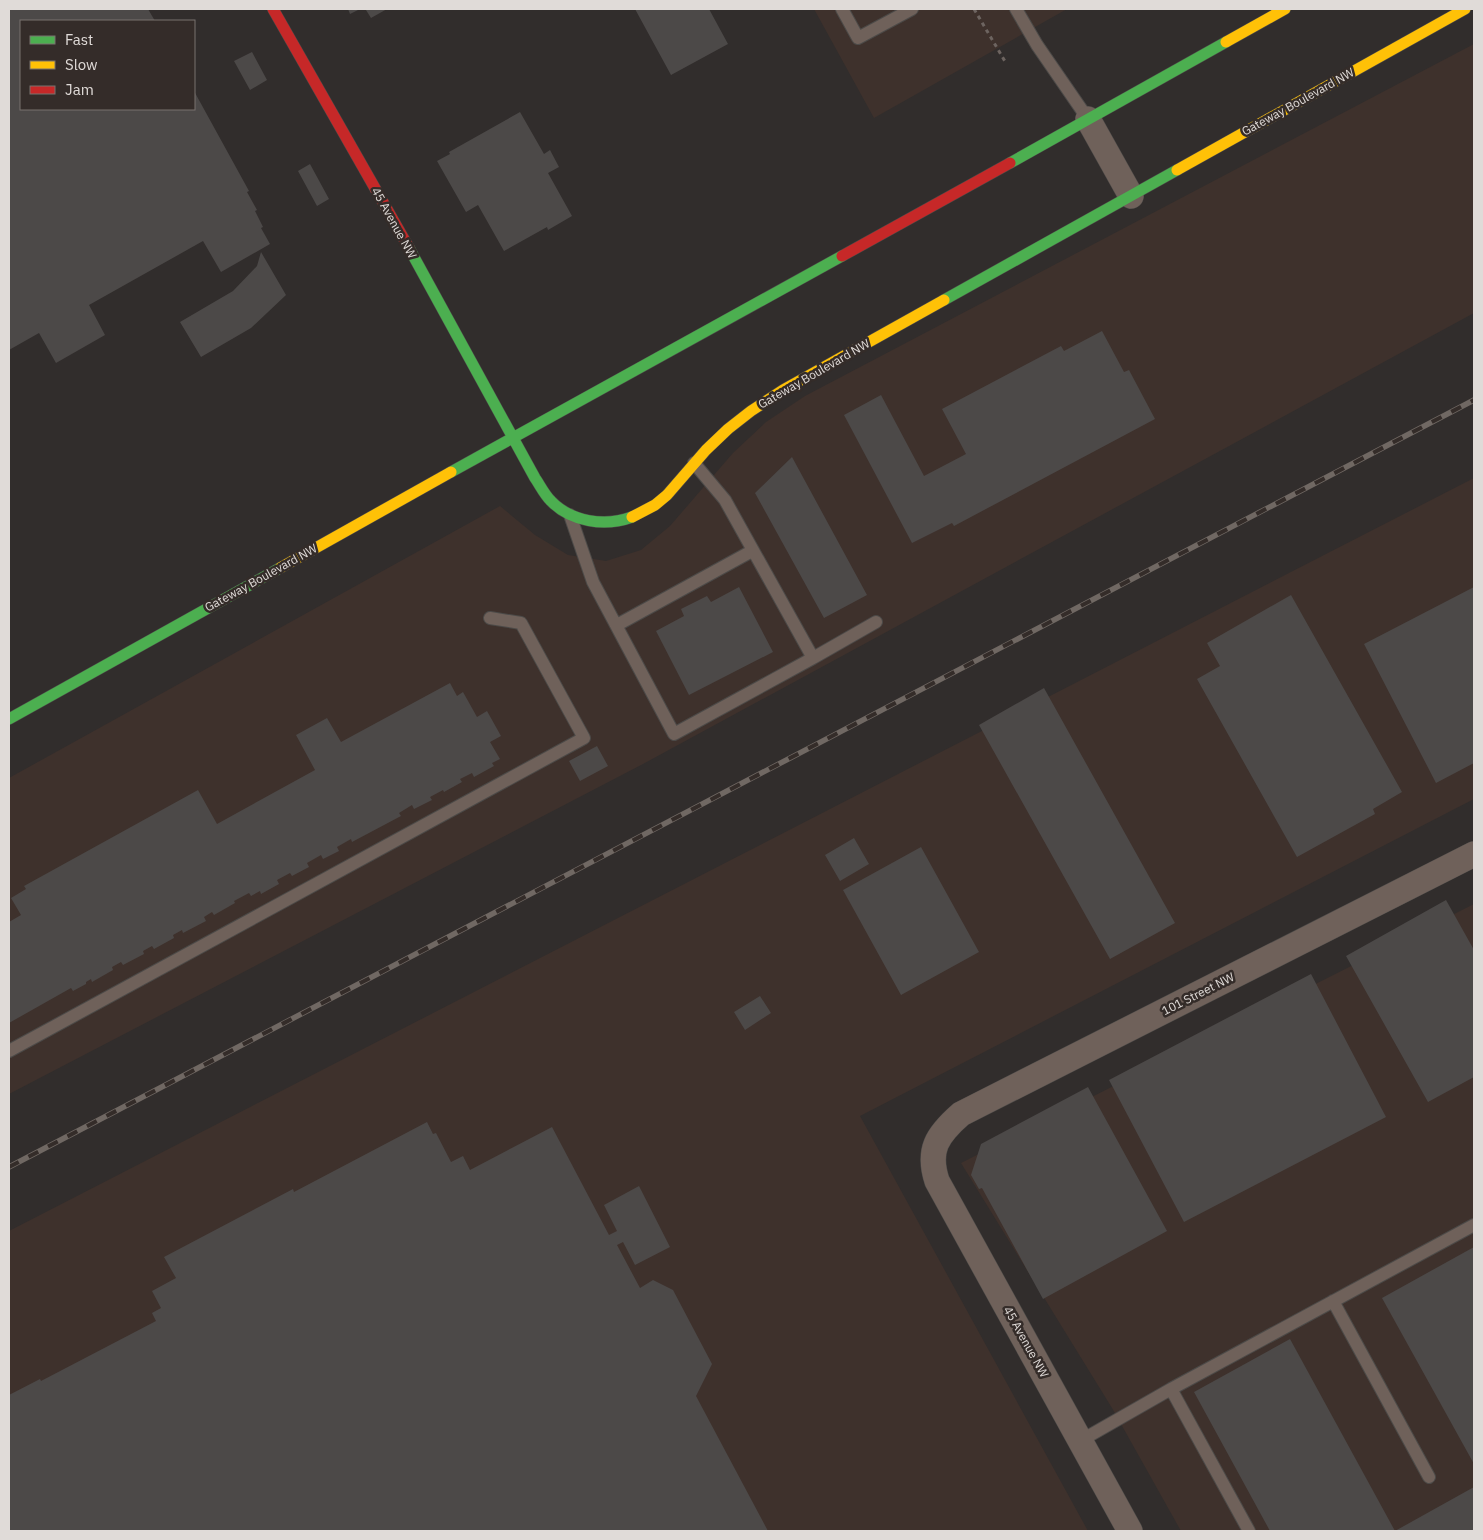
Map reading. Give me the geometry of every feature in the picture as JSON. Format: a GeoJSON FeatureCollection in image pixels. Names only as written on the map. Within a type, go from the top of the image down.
{"type":"FeatureCollection","features":[{"type":"Feature","properties":{"kind":"street","name":"45 Avenue NW"},"geometry":{"type":"LineString","coordinates":[[273,9],[514,438]]}},
{"type":"Feature","properties":{"kind":"street","name":"Gateway Boulevard NW"},"geometry":{"type":"LineString","coordinates":[[9,719],[1285,9]]}},
{"type":"Feature","properties":{"kind":"street","name":"Gateway Boulevard NW"},"geometry":{"type":"LineString","coordinates":[[514,438],[535,478],[552,503],[570,515],[592,522],[610,523],[647,510],[666,495],[722,435],[783,390],[1465,9]]}},
{"type":"Feature","properties":{"kind":"street"},"geometry":{"type":"LineString","coordinates":[[1088,119],[1131,196]]}},
{"type":"Feature","properties":{"kind":"street","name":"101 Street NW"},"geometry":{"type":"LineString","coordinates":[[934,1149],[940,1136],[960,1114],[1472,860]]}},
{"type":"Feature","properties":{"kind":"street","name":"45 Avenue NW"},"geometry":{"type":"LineString","coordinates":[[934,1149],[933,1167],[937,1181],[1130,1531]]}},
{"type":"Feature","properties":{"kind":"lane"},"geometry":{"type":"LineString","coordinates":[[842,9],[858,38],[912,9]]}},
{"type":"Feature","properties":{"kind":"lane"},"geometry":{"type":"LineString","coordinates":[[1016,9],[1037,45],[1088,119]]}},
{"type":"Feature","properties":{"kind":"lane"},"geometry":{"type":"LineString","coordinates":[[694,463],[725,500],[813,658]]}},
{"type":"Feature","properties":{"kind":"lane"},"geometry":{"type":"LineString","coordinates":[[570,515],[593,582],[674,734],[876,622]]}},
{"type":"Feature","properties":{"kind":"lane"},"geometry":{"type":"LineString","coordinates":[[616,625],[752,551]]}},
{"type":"Feature","properties":{"kind":"lane"},"geometry":{"type":"LineString","coordinates":[[9,1051],[584,738],[521,623],[490,618]]}},
{"type":"Feature","properties":{"kind":"lane"},"geometry":{"type":"LineString","coordinates":[[1080,1441],[1171,1389],[1474,1225]]}},
{"type":"Feature","properties":{"kind":"lane"},"geometry":{"type":"LineString","coordinates":[[1332,1301],[1429,1477]]}},
{"type":"Feature","properties":{"kind":"lane"},"geometry":{"type":"LineString","coordinates":[[1171,1389],[1249,1531]]}},
{"type":"Feature","properties":{"kind":"path"},"geometry":{"type":"LineString","coordinates":[[974,9],[1006,63]]}},
{"type":"Feature","properties":{"kind":"shaded area"},"geometry":{"type":"Polygon","coordinates":[[[814,9],[1067,9],[874,118],[814,9]]]}},
{"type":"Feature","properties":{"kind":"shaded area"},"geometry":{"type":"Polygon","coordinates":[[[1474,44],[1474,313],[643,764],[9,1094],[9,778],[500,506],[535,535],[568,555],[606,561],[641,550],[670,526],[733,453],[766,422],[805,396],[1474,44]]]}},
{"type":"Feature","properties":{"kind":"shaded area"},"geometry":{"type":"Polygon","coordinates":[[[1474,478],[1474,799],[860,1116],[1088,1531],[9,1531],[9,1231],[1474,478]]]}},
{"type":"Feature","properties":{"kind":"shaded area"},"geometry":{"type":"Polygon","coordinates":[[[1474,904],[1474,1531],[1181,1531],[1112,1408],[961,1163],[1474,904]]]}},
{"type":"Feature","properties":{"kind":"building"},"geometry":{"type":"Polygon","coordinates":[[[9,9],[148,9],[154,20],[20,20],[20,110],[195,110],[195,93],[249,191],[247,192],[257,210],[255,211],[263,227],[261,228],[270,244],[221,272],[203,241],[89,305],[105,335],[56,363],[39,333],[9,350],[9,9]]]}},
{"type":"Feature","properties":{"kind":"building"},"geometry":{"type":"Polygon","coordinates":[[[348,9],[360,9],[350,14],[348,9]]]}},
{"type":"Feature","properties":{"kind":"building"},"geometry":{"type":"Polygon","coordinates":[[[387,9],[371,18],[366,10],[387,9]]]}},
{"type":"Feature","properties":{"kind":"building"},"geometry":{"type":"Polygon","coordinates":[[[635,9],[709,9],[728,44],[671,75],[635,9]]]}},
{"type":"Feature","properties":{"kind":"building"},"geometry":{"type":"Polygon","coordinates":[[[252,52],[267,80],[250,90],[234,61],[252,52]]]}},
{"type":"Feature","properties":{"kind":"building"},"geometry":{"type":"Polygon","coordinates":[[[520,112],[544,154],[550,150],[559,167],[548,173],[572,216],[548,230],[547,227],[504,251],[478,205],[466,212],[437,161],[450,154],[449,152],[520,112]]]}},
{"type":"Feature","properties":{"kind":"building"},"geometry":{"type":"Polygon","coordinates":[[[310,164],[329,199],[317,206],[298,171],[310,164]]]}},
{"type":"Feature","properties":{"kind":"building"},"geometry":{"type":"Polygon","coordinates":[[[261,252],[286,295],[251,328],[201,357],[180,322],[233,291],[257,266],[261,252]]]}},
{"type":"Feature","properties":{"kind":"building"},"geometry":{"type":"Polygon","coordinates":[[[1102,331],[1124,372],[1129,370],[1155,419],[954,526],[952,523],[912,543],[844,415],[881,395],[924,476],[966,454],[942,409],[1061,346],[1064,351],[1102,331]]]}},
{"type":"Feature","properties":{"kind":"building"},"geometry":{"type":"Polygon","coordinates":[[[792,457],[867,595],[824,618],[755,493],[792,457]]]}},
{"type":"Feature","properties":{"kind":"building"},"geometry":{"type":"Polygon","coordinates":[[[739,587],[773,652],[689,695],[656,631],[684,616],[681,609],[707,596],[711,602],[739,587]]]}},
{"type":"Feature","properties":{"kind":"building"},"geometry":{"type":"Polygon","coordinates":[[[1474,587],[1474,763],[1436,783],[1364,644],[1474,587]]]}},
{"type":"Feature","properties":{"kind":"building"},"geometry":{"type":"Polygon","coordinates":[[[1291,595],[1402,792],[1373,809],[1375,814],[1297,857],[1197,679],[1220,666],[1207,643],[1291,595]]]}},
{"type":"Feature","properties":{"kind":"building"},"geometry":{"type":"Polygon","coordinates":[[[450,683],[457,696],[463,692],[477,717],[487,711],[501,736],[490,742],[500,759],[492,763],[494,766],[474,777],[472,773],[460,779],[462,782],[430,797],[432,800],[414,809],[412,805],[399,813],[401,816],[352,842],[351,839],[337,847],[339,851],[323,859],[321,855],[307,863],[309,867],[292,876],[290,873],[277,880],[279,884],[261,894],[260,891],[251,896],[249,893],[214,915],[212,912],[204,917],[206,921],[183,933],[182,930],[173,935],[174,938],[154,949],[152,946],[143,951],[144,954],[123,965],[121,962],[112,967],[113,970],[92,982],[91,979],[73,991],[71,988],[9,1023],[9,922],[21,915],[11,898],[26,889],[24,886],[198,790],[217,824],[315,770],[296,735],[327,718],[341,742],[450,683]]]}},
{"type":"Feature","properties":{"kind":"building"},"geometry":{"type":"Polygon","coordinates":[[[1044,688],[1175,923],[1110,959],[979,725],[1044,688]]]}},
{"type":"Feature","properties":{"kind":"building"},"geometry":{"type":"Polygon","coordinates":[[[597,746],[608,766],[580,781],[569,761],[597,746]]]}},
{"type":"Feature","properties":{"kind":"building"},"geometry":{"type":"Polygon","coordinates":[[[854,838],[869,864],[840,881],[825,855],[854,838]]]}},
{"type":"Feature","properties":{"kind":"building"},"geometry":{"type":"Polygon","coordinates":[[[921,847],[979,952],[901,995],[843,890],[921,847]]]}},
{"type":"Feature","properties":{"kind":"building"},"geometry":{"type":"Polygon","coordinates":[[[1446,900],[1474,950],[1474,1077],[1428,1102],[1346,956],[1446,900]]]}},
{"type":"Feature","properties":{"kind":"building"},"geometry":{"type":"Polygon","coordinates":[[[1311,974],[1386,1117],[1184,1222],[1109,1080],[1311,974]]]}},
{"type":"Feature","properties":{"kind":"building"},"geometry":{"type":"Polygon","coordinates":[[[760,996],[771,1013],[745,1030],[734,1012],[760,996]]]}},
{"type":"Feature","properties":{"kind":"building"},"geometry":{"type":"Polygon","coordinates":[[[1088,1087],[1167,1231],[1043,1299],[982,1188],[979,1189],[971,1175],[981,1144],[1088,1087]]]}},
{"type":"Feature","properties":{"kind":"building"},"geometry":{"type":"Polygon","coordinates":[[[427,1122],[433,1134],[436,1133],[451,1162],[463,1156],[470,1170],[552,1127],[609,1235],[617,1231],[604,1205],[639,1186],[670,1247],[635,1265],[623,1242],[617,1245],[640,1288],[653,1280],[673,1290],[712,1364],[696,1396],[768,1531],[9,1531],[9,1395],[40,1379],[41,1381],[156,1321],[152,1313],[161,1308],[152,1291],[176,1278],[164,1257],[293,1189],[294,1192],[427,1122]]]}},
{"type":"Feature","properties":{"kind":"building"},"geometry":{"type":"Polygon","coordinates":[[[1474,1247],[1474,1464],[1382,1298],[1474,1247]]]}},
{"type":"Feature","properties":{"kind":"building"},"geometry":{"type":"Polygon","coordinates":[[[1290,1339],[1395,1531],[1270,1531],[1194,1392],[1290,1339]]]}},
{"type":"Feature","properties":{"kind":"building"},"geometry":{"type":"Polygon","coordinates":[[[1474,1487],[1474,1531],[1395,1531],[1474,1487]]]}},
{"type":"Feature","properties":{"kind":"railway"},"geometry":{"type":"LineString","coordinates":[[9,1167],[1474,400]]}},
{"type":"Feature","properties":{"kind":"traffic: fast"},"geometry":{"type":"LineString","coordinates":[[1010,163],[1226,42]]}},
{"type":"Feature","properties":{"kind":"traffic: fast"},"geometry":{"type":"LineString","coordinates":[[944,300],[1177,170]]}},
{"type":"Feature","properties":{"kind":"traffic: fast"},"geometry":{"type":"LineString","coordinates":[[409,248],[544,492],[559,508],[578,518],[589,521],[611,522],[632,517]]}},
{"type":"Feature","properties":{"kind":"traffic: fast"},"geometry":{"type":"LineString","coordinates":[[451,472],[842,256]]}},
{"type":"Feature","properties":{"kind":"traffic: fast"},"geometry":{"type":"LineString","coordinates":[[9,719],[280,568]]}},
{"type":"Feature","properties":{"kind":"traffic: slow"},"geometry":{"type":"LineString","coordinates":[[1226,42],[1285,9]]}},
{"type":"Feature","properties":{"kind":"traffic: slow"},"geometry":{"type":"LineString","coordinates":[[1177,170],[1465,9]]}},
{"type":"Feature","properties":{"kind":"traffic: slow"},"geometry":{"type":"LineString","coordinates":[[632,517],[655,505],[667,495],[706,450],[751,411],[783,390],[944,300]]}},
{"type":"Feature","properties":{"kind":"traffic: slow"},"geometry":{"type":"LineString","coordinates":[[280,568],[451,472]]}},
{"type":"Feature","properties":{"kind":"traffic: jam"},"geometry":{"type":"LineString","coordinates":[[273,9],[409,248]]}},
{"type":"Feature","properties":{"kind":"traffic: jam"},"geometry":{"type":"LineString","coordinates":[[842,256],[1010,163]]}}]}
